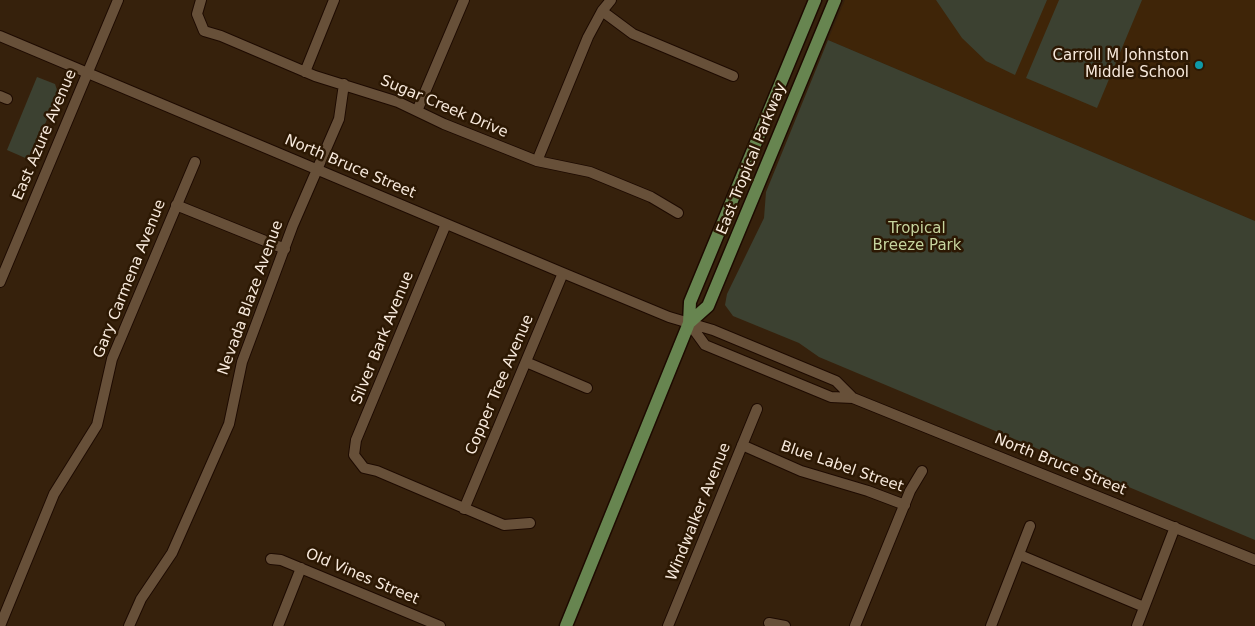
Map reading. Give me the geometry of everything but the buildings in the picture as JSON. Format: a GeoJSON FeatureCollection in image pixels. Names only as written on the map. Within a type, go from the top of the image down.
{"type":"FeatureCollection","features":[{"type":"Feature","properties":{"kind":"main road","name":"East Tropical Parkway"},"geometry":{"type":"LineString","coordinates":[[566,626],[689,323],[690,302],[815,0]]}},
{"type":"Feature","properties":{"kind":"main road","name":"East Tropical Parkway"},"geometry":{"type":"LineString","coordinates":[[689,323],[708,306],[835,0]]}},
{"type":"Feature","properties":{"kind":"street","name":"East Azure Avenue"},"geometry":{"type":"LineString","coordinates":[[0,282],[118,0]]}},
{"type":"Feature","properties":{"kind":"street","name":"Sugar Creek Drive"},"geometry":{"type":"LineString","coordinates":[[202,0],[197,14],[204,31],[221,36],[305,72],[377,94],[444,124],[537,161],[590,172],[651,197],[678,213]]}},
{"type":"Feature","properties":{"kind":"street"},"geometry":{"type":"LineString","coordinates":[[305,72],[334,0]]}},
{"type":"Feature","properties":{"kind":"street"},"geometry":{"type":"LineString","coordinates":[[417,111],[464,0]]}},
{"type":"Feature","properties":{"kind":"street"},"geometry":{"type":"LineString","coordinates":[[537,161],[588,37],[602,11],[611,0]]}},
{"type":"Feature","properties":{"kind":"street"},"geometry":{"type":"LineString","coordinates":[[602,11],[624,30],[733,76]]}},
{"type":"Feature","properties":{"kind":"street","name":"North Bruce Street"},"geometry":{"type":"LineString","coordinates":[[0,36],[563,273],[689,323],[713,330],[836,381],[853,398]]}},
{"type":"Feature","properties":{"kind":"street","name":"Nevada Blaze Avenue"},"geometry":{"type":"LineString","coordinates":[[130,626],[141,598],[172,553],[229,424],[242,362],[316,170],[339,119],[344,84]]}},
{"type":"Feature","properties":{"kind":"street","name":"Gary Carmena Avenue"},"geometry":{"type":"LineString","coordinates":[[0,626],[54,494],[97,425],[112,358],[195,162]]}},
{"type":"Feature","properties":{"kind":"street"},"geometry":{"type":"LineString","coordinates":[[176,206],[285,249]]}},
{"type":"Feature","properties":{"kind":"street","name":"Silver Bark Avenue"},"geometry":{"type":"LineString","coordinates":[[446,224],[356,440],[354,455],[358,463],[364,468],[377,471],[464,509]]}},
{"type":"Feature","properties":{"kind":"street","name":"Copper Tree Avenue"},"geometry":{"type":"LineString","coordinates":[[464,509],[563,273]]}},
{"type":"Feature","properties":{"kind":"street","name":"North Bruce Street"},"geometry":{"type":"LineString","coordinates":[[689,323],[706,345],[831,397],[853,398],[1255,560]]}},
{"type":"Feature","properties":{"kind":"street"},"geometry":{"type":"LineString","coordinates":[[526,362],[587,388]]}},
{"type":"Feature","properties":{"kind":"street","name":"Windwalker Avenue"},"geometry":{"type":"LineString","coordinates":[[668,626],[757,409]]}},
{"type":"Feature","properties":{"kind":"street","name":"Blue Label Street"},"geometry":{"type":"LineString","coordinates":[[742,445],[817,477],[868,491],[905,505]]}},
{"type":"Feature","properties":{"kind":"street"},"geometry":{"type":"LineString","coordinates":[[855,626],[905,505],[922,471]]}},
{"type":"Feature","properties":{"kind":"street"},"geometry":{"type":"LineString","coordinates":[[464,509],[504,525],[530,523]]}},
{"type":"Feature","properties":{"kind":"street"},"geometry":{"type":"LineString","coordinates":[[991,626],[1030,526]]}},
{"type":"Feature","properties":{"kind":"street"},"geometry":{"type":"LineString","coordinates":[[1137,626],[1175,527]]}},
{"type":"Feature","properties":{"kind":"street"},"geometry":{"type":"LineString","coordinates":[[1020,555],[1144,607]]}},
{"type":"Feature","properties":{"kind":"street","name":"Old Vines Street"},"geometry":{"type":"LineString","coordinates":[[271,559],[281,560],[440,626]]}},
{"type":"Feature","properties":{"kind":"street"},"geometry":{"type":"LineString","coordinates":[[278,626],[301,568]]}},
{"type":"Feature","properties":{"kind":"street"},"geometry":{"type":"LineString","coordinates":[[769,623],[785,626]]}},
{"type":"Feature","properties":{"kind":"shaded area"},"geometry":{"type":"Polygon","coordinates":[[[845,0],[1255,0],[1255,221],[828,40],[845,0]]]}},
{"type":"Feature","properties":{"kind":"green space"},"geometry":{"type":"Polygon","coordinates":[[[936,0],[1047,0],[1015,75],[986,61],[962,38],[936,0]]]}},
{"type":"Feature","properties":{"kind":"green space"},"geometry":{"type":"Polygon","coordinates":[[[1059,0],[1142,0],[1097,108],[1026,78],[1059,0]]]}},
{"type":"Feature","properties":{"kind":"green space","name":"Tropical Breeze Park"},"geometry":{"type":"Polygon","coordinates":[[[828,40],[1255,221],[1255,540],[819,357],[799,343],[733,316],[725,305],[727,294],[764,218],[766,192],[828,40]]]}},
{"type":"Feature","properties":{"kind":"green space"},"geometry":{"type":"Polygon","coordinates":[[[37,77],[55,84],[58,93],[30,160],[7,150],[37,77]]]}},
{"type":"Feature","properties":{"kind":"place","name":"Carroll M Johnston Middle School"},"geometry":{"type":"Point","coordinates":[1199,65]}}]}
